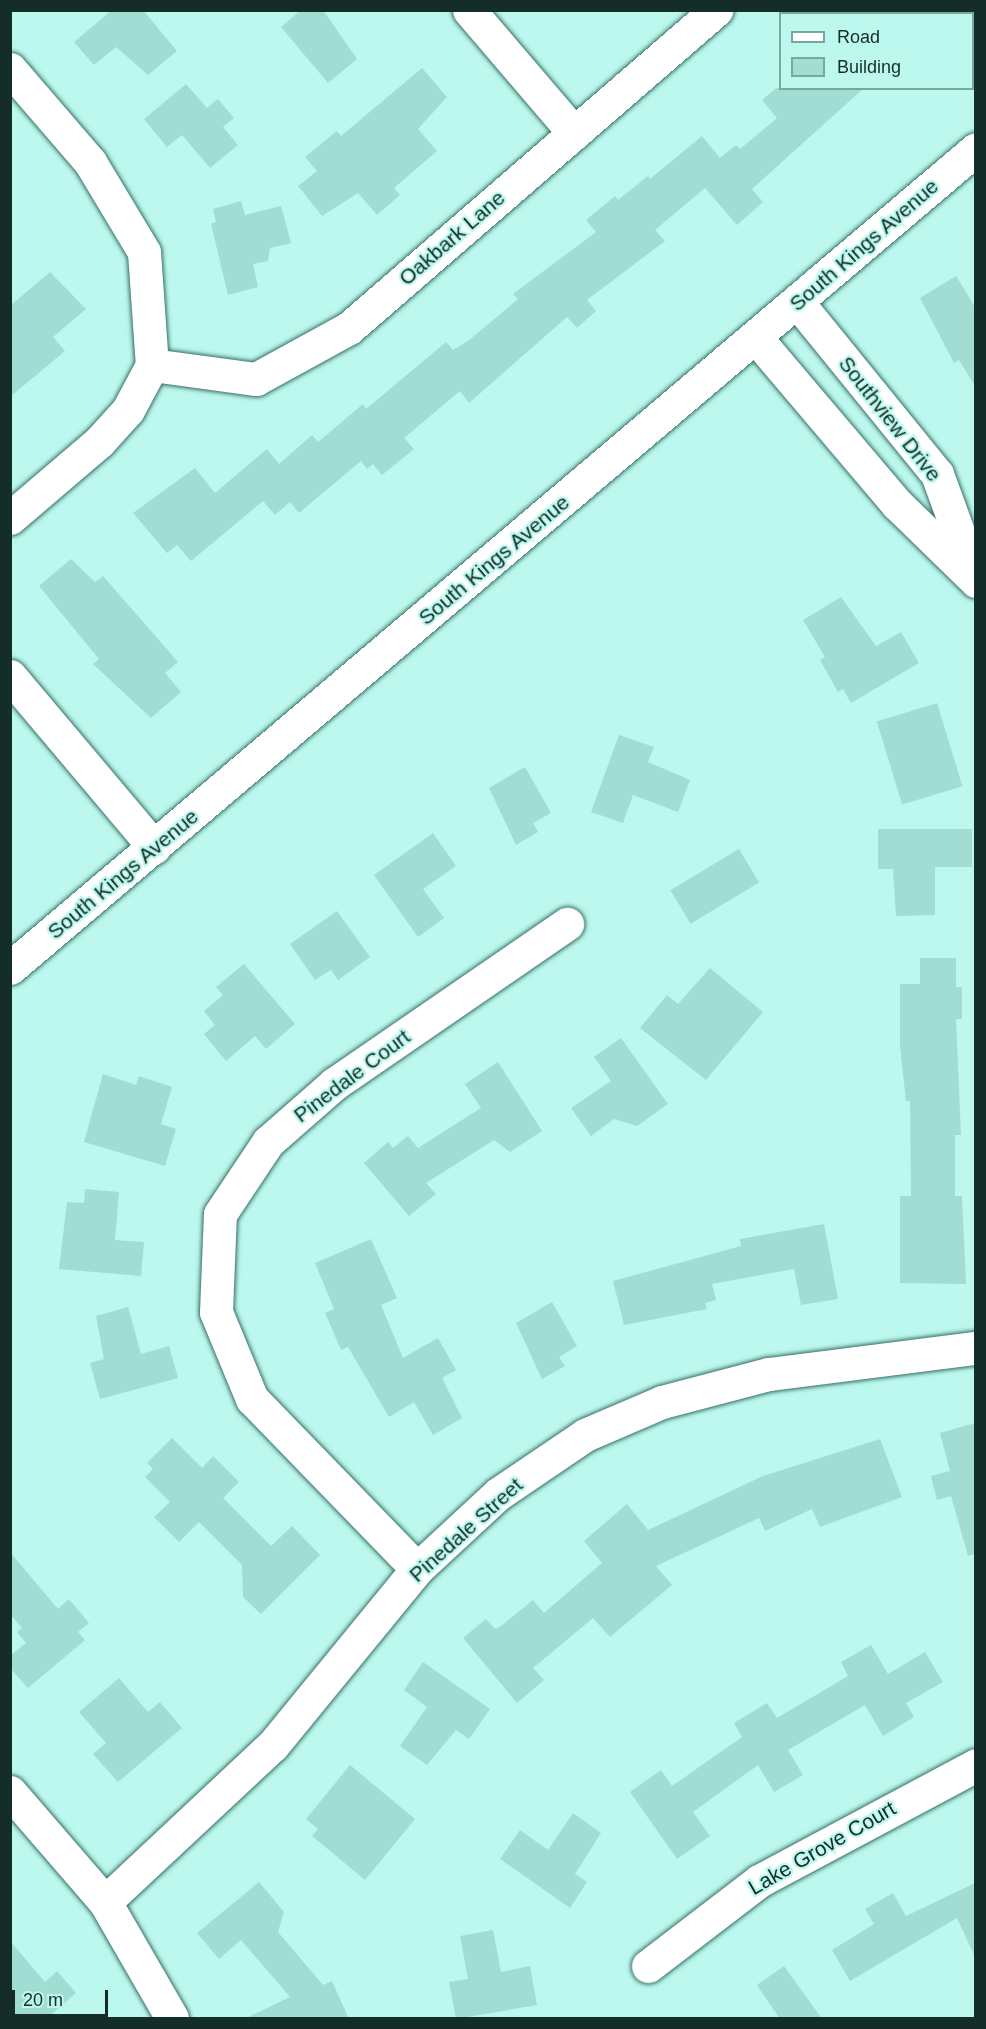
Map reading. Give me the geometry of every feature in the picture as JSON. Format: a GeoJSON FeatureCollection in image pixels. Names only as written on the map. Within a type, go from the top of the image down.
{"type":"FeatureCollection","features":[{"type":"Feature","properties":{"kind":"street"},"geometry":{"type":"LineString","coordinates":[[470,10],[574,133]]}},
{"type":"Feature","properties":{"kind":"street","name":"Oakbark Lane"},"geometry":{"type":"LineString","coordinates":[[152,365],[256,379],[348,328],[716,10]]}},
{"type":"Feature","properties":{"kind":"street"},"geometry":{"type":"LineString","coordinates":[[10,69],[90,162],[144,252],[152,365],[128,410],[10,518]]}},
{"type":"Feature","properties":{"kind":"street","name":"South Kings Avenue"},"geometry":{"type":"LineString","coordinates":[[10,968],[757,339],[975,149]]}},
{"type":"Feature","properties":{"kind":"street","name":"Southview Drive"},"geometry":{"type":"LineString","coordinates":[[798,303],[937,474],[975,581]]}},
{"type":"Feature","properties":{"kind":"street","name":"Southview Drive"},"geometry":{"type":"LineString","coordinates":[[757,339],[897,504],[975,581]]}},
{"type":"Feature","properties":{"kind":"street"},"geometry":{"type":"LineString","coordinates":[[10,676],[154,847]]}},
{"type":"Feature","properties":{"kind":"street","name":"Pinedale Court"},"geometry":{"type":"LineString","coordinates":[[417,1569],[252,1399],[216,1312],[220,1214],[268,1142],[334,1084],[567,924]]}},
{"type":"Feature","properties":{"kind":"street","name":"Pinedale Street"},"geometry":{"type":"LineString","coordinates":[[105,1902],[273,1745],[417,1569],[498,1494],[585,1435],[662,1402],[769,1374],[975,1348]]}},
{"type":"Feature","properties":{"kind":"street","name":"Lake Grove Court"},"geometry":{"type":"LineString","coordinates":[[648,1966],[759,1881],[975,1765]]}},
{"type":"Feature","properties":{"kind":"street"},"geometry":{"type":"LineString","coordinates":[[10,1792],[105,1902],[172,2019]]}},
{"type":"Feature","properties":{"kind":"building"},"geometry":{"type":"Polygon","coordinates":[[[112,10],[143,10],[177,51],[148,75],[116,47],[94,65],[74,42],[112,10]]]}},
{"type":"Feature","properties":{"kind":"building"},"geometry":{"type":"Polygon","coordinates":[[[301,10],[323,10],[357,59],[328,83],[281,27],[301,10]]]}},
{"type":"Feature","properties":{"kind":"building"},"geometry":{"type":"Polygon","coordinates":[[[422,68],[447,97],[418,129],[437,151],[394,188],[400,195],[377,215],[358,193],[322,216],[298,186],[317,171],[305,157],[337,131],[341,136],[422,68]]]}},
{"type":"Feature","properties":{"kind":"building"},"geometry":{"type":"Polygon","coordinates":[[[186,84],[207,108],[218,99],[234,118],[223,127],[238,145],[210,168],[182,135],[167,147],[144,119],[186,84]]]}},
{"type":"Feature","properties":{"kind":"building"},"geometry":{"type":"Polygon","coordinates":[[[776,88],[779,90],[862,90],[752,189],[763,202],[737,225],[705,188],[655,230],[665,241],[587,300],[596,311],[577,328],[567,317],[469,403],[460,391],[404,438],[414,449],[382,475],[373,464],[367,469],[361,461],[299,513],[290,502],[275,515],[263,501],[191,561],[177,545],[167,553],[133,513],[195,468],[215,493],[267,449],[279,464],[312,435],[318,442],[363,404],[366,409],[446,342],[453,350],[468,341],[518,299],[513,294],[596,232],[586,220],[615,196],[618,200],[648,176],[650,179],[702,136],[720,158],[736,145],[740,149],[777,118],[762,100],[776,88]]]}},
{"type":"Feature","properties":{"kind":"building"},"geometry":{"type":"Polygon","coordinates":[[[241,201],[245,215],[281,206],[291,243],[270,248],[268,261],[253,264],[258,287],[228,295],[211,224],[216,222],[213,209],[241,201]]]}},
{"type":"Feature","properties":{"kind":"building"},"geometry":{"type":"Polygon","coordinates":[[[50,272],[86,309],[53,337],[65,351],[10,397],[10,306],[50,272]]]}},
{"type":"Feature","properties":{"kind":"building"},"geometry":{"type":"Polygon","coordinates":[[[956,276],[975,307],[975,386],[959,360],[954,363],[920,298],[956,276]]]}},
{"type":"Feature","properties":{"kind":"building"},"geometry":{"type":"Polygon","coordinates":[[[71,559],[95,582],[103,576],[178,662],[165,673],[181,692],[151,718],[93,664],[99,659],[39,586],[71,559]]]}},
{"type":"Feature","properties":{"kind":"building"},"geometry":{"type":"Polygon","coordinates":[[[841,597],[876,646],[901,632],[919,663],[851,703],[843,689],[838,692],[820,660],[825,657],[803,620],[841,597]]]}},
{"type":"Feature","properties":{"kind":"building"},"geometry":{"type":"Polygon","coordinates":[[[937,703],[962,786],[902,805],[877,721],[937,703]]]}},
{"type":"Feature","properties":{"kind":"building"},"geometry":{"type":"Polygon","coordinates":[[[619,735],[654,747],[648,762],[690,780],[678,812],[633,795],[623,823],[591,812],[619,735]]]}},
{"type":"Feature","properties":{"kind":"building"},"geometry":{"type":"Polygon","coordinates":[[[525,767],[551,813],[533,823],[538,832],[516,845],[489,788],[525,767]]]}},
{"type":"Feature","properties":{"kind":"building"},"geometry":{"type":"Polygon","coordinates":[[[878,829],[972,829],[972,867],[935,867],[935,915],[896,916],[893,869],[878,869],[878,829]]]}},
{"type":"Feature","properties":{"kind":"building"},"geometry":{"type":"Polygon","coordinates":[[[433,833],[456,866],[423,889],[444,918],[418,937],[374,875],[433,833]]]}},
{"type":"Feature","properties":{"kind":"building"},"geometry":{"type":"Polygon","coordinates":[[[739,849],[759,882],[691,924],[670,890],[739,849]]]}},
{"type":"Feature","properties":{"kind":"building"},"geometry":{"type":"Polygon","coordinates":[[[337,911],[370,957],[338,980],[331,970],[315,980],[290,944],[337,911]]]}},
{"type":"Feature","properties":{"kind":"building"},"geometry":{"type":"Polygon","coordinates":[[[920,958],[956,958],[956,987],[962,987],[962,1019],[956,1019],[961,1135],[955,1135],[955,1196],[962,1196],[966,1284],[900,1283],[900,1196],[911,1196],[910,1101],[906,1101],[900,1046],[900,984],[920,984],[920,958]]]}},
{"type":"Feature","properties":{"kind":"building"},"geometry":{"type":"Polygon","coordinates":[[[244,964],[295,1024],[266,1049],[255,1036],[226,1061],[204,1034],[215,1025],[204,1011],[223,995],[216,987],[244,964]]]}},
{"type":"Feature","properties":{"kind":"building"},"geometry":{"type":"Polygon","coordinates":[[[710,968],[763,1012],[706,1080],[640,1028],[667,995],[678,1004],[710,968]]]}},
{"type":"Feature","properties":{"kind":"building"},"geometry":{"type":"Polygon","coordinates":[[[621,1038],[668,1104],[637,1126],[614,1119],[591,1136],[571,1108],[611,1081],[594,1057],[621,1038]]]}},
{"type":"Feature","properties":{"kind":"building"},"geometry":{"type":"Polygon","coordinates":[[[498,1062],[542,1131],[510,1152],[494,1140],[426,1183],[436,1194],[409,1216],[364,1163],[388,1142],[393,1148],[408,1136],[418,1148],[481,1108],[465,1084],[498,1062]]]}},
{"type":"Feature","properties":{"kind":"building"},"geometry":{"type":"Polygon","coordinates":[[[103,1074],[136,1085],[139,1076],[172,1087],[161,1124],[176,1129],[165,1166],[84,1142],[103,1074]]]}},
{"type":"Feature","properties":{"kind":"building"},"geometry":{"type":"Polygon","coordinates":[[[85,1189],[119,1192],[115,1240],[144,1242],[141,1276],[59,1269],[67,1202],[84,1203],[85,1189]]]}},
{"type":"Feature","properties":{"kind":"building"},"geometry":{"type":"Polygon","coordinates":[[[824,1224],[838,1299],[801,1305],[794,1269],[712,1284],[716,1300],[705,1303],[707,1309],[624,1325],[613,1281],[741,1246],[740,1239],[824,1224]]]}},
{"type":"Feature","properties":{"kind":"building"},"geometry":{"type":"Polygon","coordinates":[[[371,1239],[397,1298],[381,1305],[403,1358],[438,1338],[456,1370],[442,1378],[462,1418],[433,1435],[414,1402],[389,1417],[348,1347],[341,1350],[325,1313],[334,1309],[315,1263],[371,1239]]]}},
{"type":"Feature","properties":{"kind":"building"},"geometry":{"type":"Polygon","coordinates":[[[552,1302],[577,1346],[559,1357],[565,1366],[542,1379],[516,1323],[552,1302]]]}},
{"type":"Feature","properties":{"kind":"building"},"geometry":{"type":"Polygon","coordinates":[[[128,1307],[141,1354],[169,1346],[178,1378],[100,1399],[90,1363],[104,1359],[96,1316],[128,1307]]]}},
{"type":"Feature","properties":{"kind":"building"},"geometry":{"type":"Polygon","coordinates":[[[975,1423],[975,1554],[968,1556],[951,1496],[937,1500],[931,1476],[950,1471],[940,1433],[975,1423]]]}},
{"type":"Feature","properties":{"kind":"building"},"geometry":{"type":"Polygon","coordinates":[[[172,1438],[202,1468],[213,1456],[239,1482],[223,1498],[271,1546],[292,1526],[320,1555],[261,1614],[243,1597],[242,1565],[199,1522],[179,1542],[154,1517],[170,1502],[145,1477],[153,1469],[147,1463],[172,1438]]]}},
{"type":"Feature","properties":{"kind":"building"},"geometry":{"type":"Polygon","coordinates":[[[880,1439],[902,1497],[820,1527],[812,1509],[765,1531],[759,1518],[656,1566],[672,1585],[610,1637],[593,1618],[533,1668],[544,1680],[517,1703],[463,1638],[486,1619],[495,1629],[501,1626],[533,1600],[544,1613],[602,1563],[584,1541],[627,1504],[648,1530],[763,1476],[880,1439]]]}},
{"type":"Feature","properties":{"kind":"building"},"geometry":{"type":"Polygon","coordinates":[[[10,1552],[58,1609],[69,1599],[89,1623],[78,1632],[85,1640],[28,1688],[10,1668],[10,1656],[26,1643],[17,1632],[22,1628],[10,1614],[10,1552]]]}},
{"type":"Feature","properties":{"kind":"building"},"geometry":{"type":"Polygon","coordinates":[[[871,1645],[888,1674],[925,1652],[943,1682],[906,1703],[914,1717],[883,1736],[865,1705],[788,1750],[803,1775],[774,1792],[758,1765],[693,1812],[710,1836],[677,1859],[630,1792],[661,1770],[672,1786],[742,1737],[734,1723],[767,1703],[777,1718],[848,1676],[841,1662],[871,1645]]]}},
{"type":"Feature","properties":{"kind":"building"},"geometry":{"type":"Polygon","coordinates":[[[423,1662],[490,1709],[469,1739],[456,1730],[427,1765],[400,1746],[427,1707],[404,1690],[423,1662]]]}},
{"type":"Feature","properties":{"kind":"building"},"geometry":{"type":"Polygon","coordinates":[[[119,1678],[148,1712],[160,1702],[182,1728],[118,1782],[93,1754],[106,1743],[79,1712],[119,1678]]]}},
{"type":"Feature","properties":{"kind":"building"},"geometry":{"type":"Polygon","coordinates":[[[350,1765],[415,1819],[365,1880],[312,1836],[318,1829],[306,1819],[350,1765]]]}},
{"type":"Feature","properties":{"kind":"building"},"geometry":{"type":"Polygon","coordinates":[[[573,1813],[601,1833],[575,1874],[587,1882],[570,1908],[500,1859],[520,1830],[548,1850],[573,1813]]]}},
{"type":"Feature","properties":{"kind":"building"},"geometry":{"type":"Polygon","coordinates":[[[259,1882],[284,1912],[278,1932],[323,1985],[332,1981],[349,2019],[244,2019],[290,1997],[241,1940],[219,1959],[197,1933],[259,1882]]]}},
{"type":"Feature","properties":{"kind":"building"},"geometry":{"type":"Polygon","coordinates":[[[975,1883],[975,1957],[957,1918],[850,1981],[832,1950],[874,1924],[865,1909],[893,1893],[906,1916],[975,1883]]]}},
{"type":"Feature","properties":{"kind":"building"},"geometry":{"type":"Polygon","coordinates":[[[493,1930],[501,1972],[530,1966],[537,2005],[456,2019],[449,1982],[468,1979],[460,1936],[493,1930]]]}},
{"type":"Feature","properties":{"kind":"building"},"geometry":{"type":"Polygon","coordinates":[[[10,1941],[45,1982],[57,1971],[76,1993],[46,2019],[10,2019],[10,1941]]]}},
{"type":"Feature","properties":{"kind":"building"},"geometry":{"type":"Polygon","coordinates":[[[784,1966],[822,2019],[780,2019],[757,1985],[784,1966]]]}}]}
